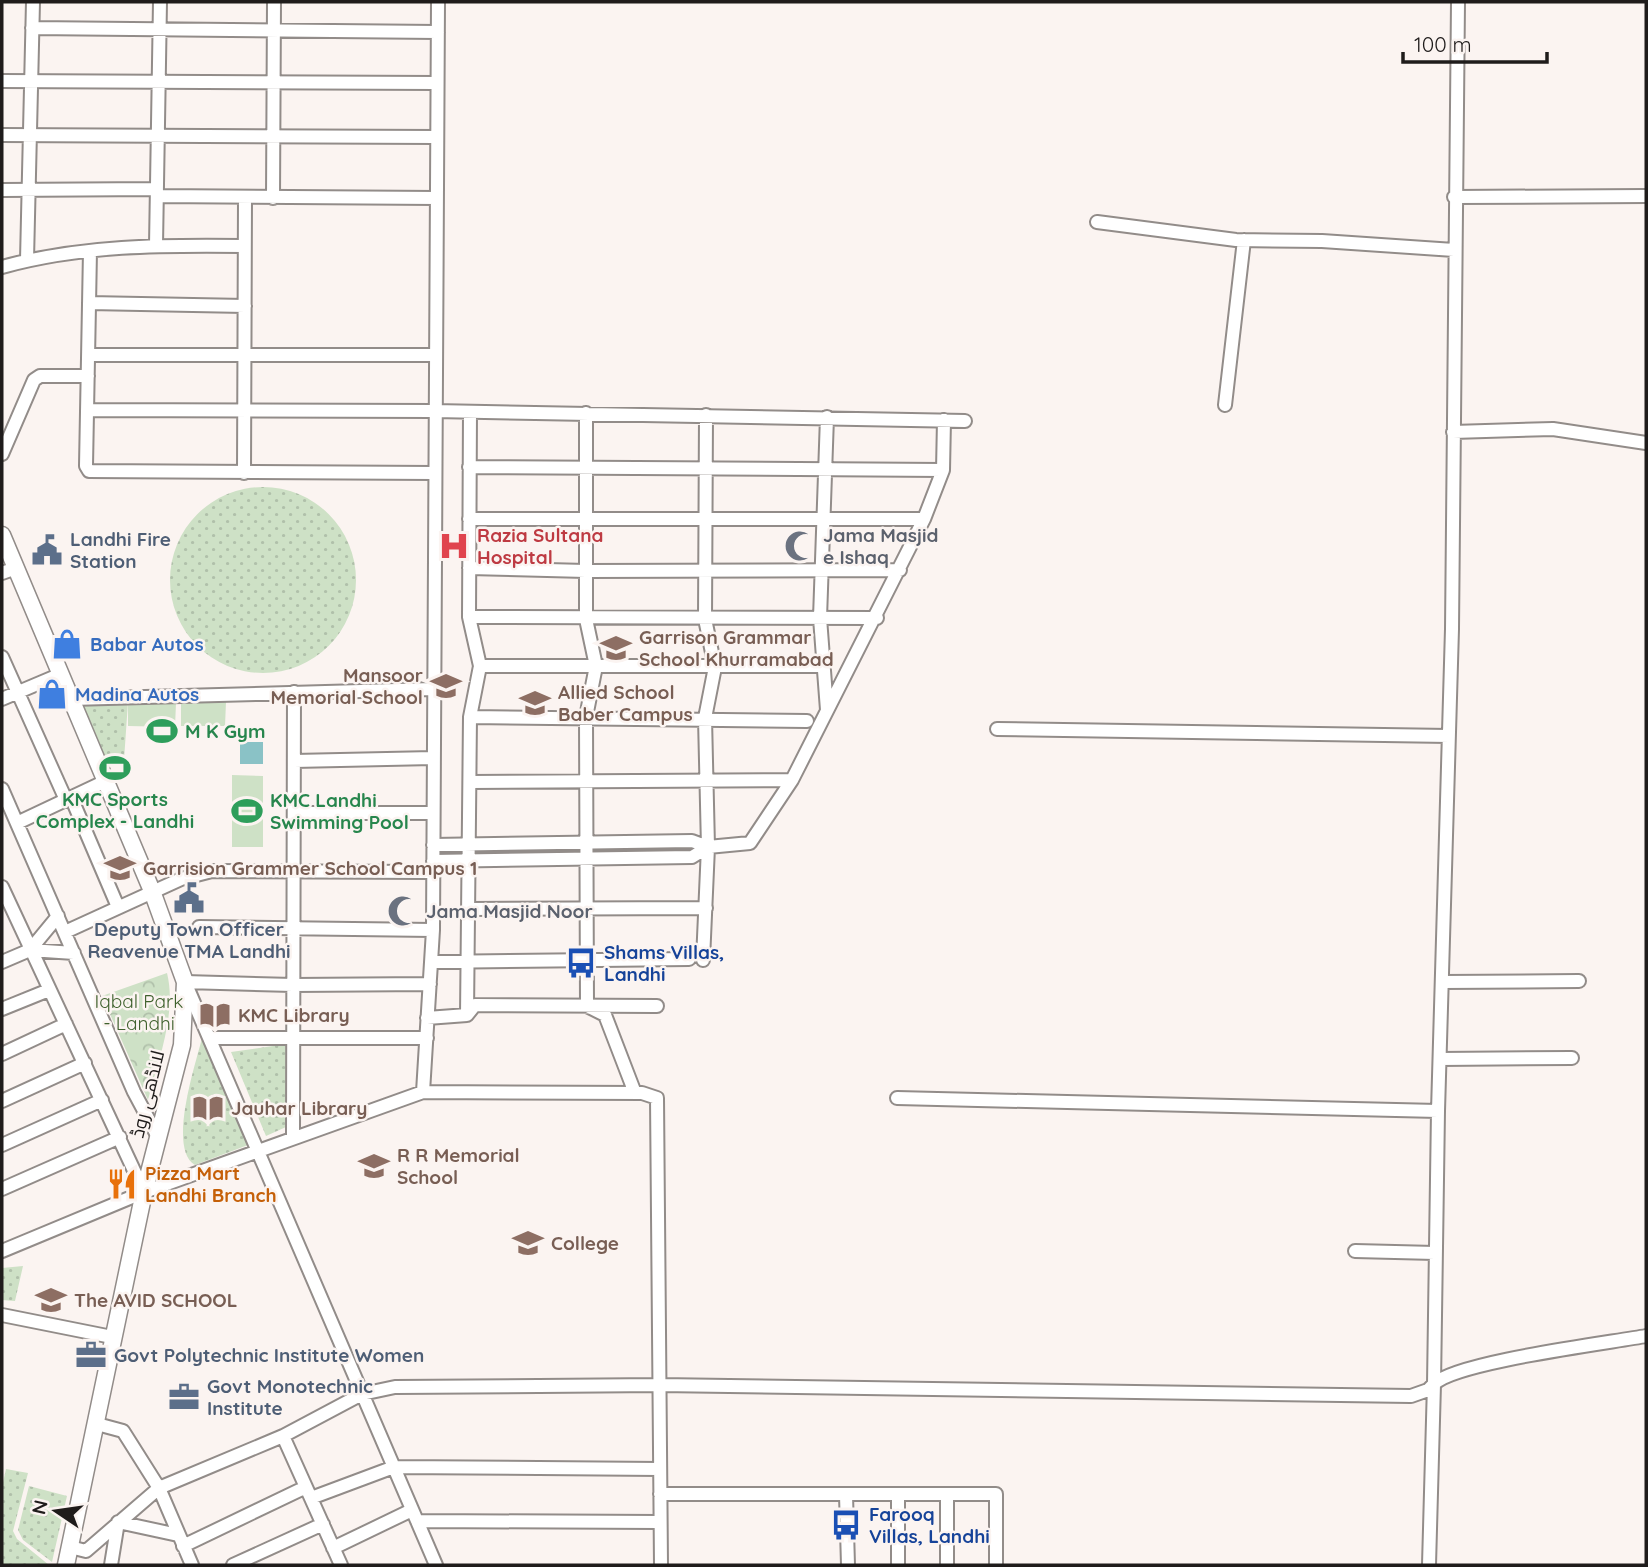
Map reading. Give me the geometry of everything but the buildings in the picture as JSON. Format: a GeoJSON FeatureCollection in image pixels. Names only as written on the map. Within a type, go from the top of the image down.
{"type":"FeatureCollection","features":[{"type":"Feature","properties":{"kind":"main road","name":"لانڈھی روڈ"},"geometry":{"type":"LineString","coordinates":[[2,535],[9,570],[61,674],[152,891],[185,982],[181,1045],[144,1192],[66,1565]]}},
{"type":"Feature","properties":{"kind":"street"},"geometry":{"type":"LineString","coordinates":[[27,260],[31,190],[33,2]]}},
{"type":"Feature","properties":{"kind":"street"},"geometry":{"type":"LineString","coordinates":[[156,245],[160,2]]}},
{"type":"Feature","properties":{"kind":"street"},"geometry":{"type":"LineString","coordinates":[[273,198],[274,2]]}},
{"type":"Feature","properties":{"kind":"street"},"geometry":{"type":"LineString","coordinates":[[423,1092],[433,930],[438,2]]}},
{"type":"Feature","properties":{"kind":"street"},"geometry":{"type":"LineString","coordinates":[[1427,1565],[1434,1384],[1438,1111],[1449,736],[1458,2]]}},
{"type":"Feature","properties":{"kind":"street"},"geometry":{"type":"LineString","coordinates":[[32,28],[438,32]]}},
{"type":"Feature","properties":{"kind":"street"},"geometry":{"type":"LineString","coordinates":[[2,81],[158,84],[437,83]]}},
{"type":"Feature","properties":{"kind":"street"},"geometry":{"type":"LineString","coordinates":[[2,135],[437,137]]}},
{"type":"Feature","properties":{"kind":"street"},"geometry":{"type":"LineString","coordinates":[[2,190],[157,192],[245,198],[437,198]]}},
{"type":"Feature","properties":{"kind":"street"},"geometry":{"type":"LineString","coordinates":[[1454,197],[1646,196]]}},
{"type":"Feature","properties":{"kind":"street"},"geometry":{"type":"LineString","coordinates":[[244,473],[245,198]]}},
{"type":"Feature","properties":{"kind":"street"},"geometry":{"type":"LineString","coordinates":[[1097,222],[1174,234],[1244,240],[1322,241],[1454,250]]}},
{"type":"Feature","properties":{"kind":"street"},"geometry":{"type":"LineString","coordinates":[[1225,405],[1244,240]]}},
{"type":"Feature","properties":{"kind":"street"},"geometry":{"type":"LineString","coordinates":[[2,268],[27,260],[90,251],[156,245],[244,246]]}},
{"type":"Feature","properties":{"kind":"street"},"geometry":{"type":"LineString","coordinates":[[90,251],[86,466],[89,471],[435,474]]}},
{"type":"Feature","properties":{"kind":"street"},"geometry":{"type":"LineString","coordinates":[[89,303],[245,306]]}},
{"type":"Feature","properties":{"kind":"street"},"geometry":{"type":"LineString","coordinates":[[88,355],[435,355]]}},
{"type":"Feature","properties":{"kind":"street"},"geometry":{"type":"LineString","coordinates":[[2,454],[34,380],[40,376],[88,376]]}},
{"type":"Feature","properties":{"kind":"street"},"geometry":{"type":"LineString","coordinates":[[88,410],[435,411],[965,421]]}},
{"type":"Feature","properties":{"kind":"street"},"geometry":{"type":"LineString","coordinates":[[467,1015],[470,717],[480,666],[469,617],[470,412]]}},
{"type":"Feature","properties":{"kind":"street"},"geometry":{"type":"LineString","coordinates":[[586,413],[586,619],[596,666],[586,717],[587,1006]]}},
{"type":"Feature","properties":{"kind":"street"},"geometry":{"type":"LineString","coordinates":[[703,960],[708,847],[704,781],[705,718],[715,667],[705,619],[706,415]]}},
{"type":"Feature","properties":{"kind":"street"},"geometry":{"type":"LineString","coordinates":[[827,417],[820,618],[827,712]]}},
{"type":"Feature","properties":{"kind":"street"},"geometry":{"type":"LineString","coordinates":[[433,845],[692,841],[708,847],[750,843],[792,780],[877,618],[924,519],[943,470],[944,420]]}},
{"type":"Feature","properties":{"kind":"street"},"geometry":{"type":"LineString","coordinates":[[1453,432],[1553,429],[1646,443]]}},
{"type":"Feature","properties":{"kind":"street"},"geometry":{"type":"LineString","coordinates":[[469,467],[943,470]]}},
{"type":"Feature","properties":{"kind":"street"},"geometry":{"type":"LineString","coordinates":[[469,519],[924,519]]}},
{"type":"Feature","properties":{"kind":"street"},"geometry":{"type":"LineString","coordinates":[[469,568],[586,571],[900,570]]}},
{"type":"Feature","properties":{"kind":"street"},"geometry":{"type":"LineString","coordinates":[[469,617],[877,618]]}},
{"type":"Feature","properties":{"kind":"street"},"geometry":{"type":"LineString","coordinates":[[2,657],[118,907]]}},
{"type":"Feature","properties":{"kind":"street"},"geometry":{"type":"LineString","coordinates":[[480,666],[824,666]]}},
{"type":"Feature","properties":{"kind":"street"},"geometry":{"type":"LineString","coordinates":[[2,699],[61,674]]}},
{"type":"Feature","properties":{"kind":"street"},"geometry":{"type":"LineString","coordinates":[[71,699],[433,689]]}},
{"type":"Feature","properties":{"kind":"street"},"geometry":{"type":"LineString","coordinates":[[293,1137],[294,692]]}},
{"type":"Feature","properties":{"kind":"street"},"geometry":{"type":"LineString","coordinates":[[470,717],[807,721]]}},
{"type":"Feature","properties":{"kind":"street"},"geometry":{"type":"LineString","coordinates":[[997,729],[1449,736]]}},
{"type":"Feature","properties":{"kind":"street"},"geometry":{"type":"LineString","coordinates":[[294,761],[433,758]]}},
{"type":"Feature","properties":{"kind":"street"},"geometry":{"type":"LineString","coordinates":[[470,782],[792,780]]}},
{"type":"Feature","properties":{"kind":"street"},"geometry":{"type":"LineString","coordinates":[[16,822],[106,781]]}},
{"type":"Feature","properties":{"kind":"street"},"geometry":{"type":"LineString","coordinates":[[2,789],[158,1137]]}},
{"type":"Feature","properties":{"kind":"street"},"geometry":{"type":"LineString","coordinates":[[293,813],[433,813]]}},
{"type":"Feature","properties":{"kind":"street"},"geometry":{"type":"LineString","coordinates":[[65,932],[152,891],[212,871],[293,872],[433,866],[470,860],[692,857],[708,847]]}},
{"type":"Feature","properties":{"kind":"street"},"geometry":{"type":"LineString","coordinates":[[2,887],[5,905],[85,1063],[144,1192]]}},
{"type":"Feature","properties":{"kind":"street"},"geometry":{"type":"LineString","coordinates":[[469,909],[586,911],[706,908]]}},
{"type":"Feature","properties":{"kind":"street"},"geometry":{"type":"LineString","coordinates":[[30,950],[58,916]]}},
{"type":"Feature","properties":{"kind":"street"},"geometry":{"type":"LineString","coordinates":[[199,927],[433,930]]}},
{"type":"Feature","properties":{"kind":"street"},"geometry":{"type":"LineString","coordinates":[[2,962],[30,950],[74,953]]}},
{"type":"Feature","properties":{"kind":"street"},"geometry":{"type":"LineString","coordinates":[[431,961],[689,959]]}},
{"type":"Feature","properties":{"kind":"street"},"geometry":{"type":"LineString","coordinates":[[1442,982],[1579,981]]}},
{"type":"Feature","properties":{"kind":"street"},"geometry":{"type":"LineString","coordinates":[[430,984],[293,985],[185,982],[415,1516],[431,1564]]}},
{"type":"Feature","properties":{"kind":"street"},"geometry":{"type":"LineString","coordinates":[[2,1009],[49,990]]}},
{"type":"Feature","properties":{"kind":"street"},"geometry":{"type":"LineString","coordinates":[[428,1018],[467,1015],[475,1005],[657,1006]]}},
{"type":"Feature","properties":{"kind":"street"},"geometry":{"type":"LineString","coordinates":[[587,1006],[605,1015],[635,1093]]}},
{"type":"Feature","properties":{"kind":"street"},"geometry":{"type":"LineString","coordinates":[[2,1055],[66,1024]]}},
{"type":"Feature","properties":{"kind":"street"},"geometry":{"type":"LineString","coordinates":[[209,1038],[427,1038]]}},
{"type":"Feature","properties":{"kind":"street"},"geometry":{"type":"LineString","coordinates":[[1440,1059],[1572,1058]]}},
{"type":"Feature","properties":{"kind":"street"},"geometry":{"type":"LineString","coordinates":[[2,1101],[85,1063]]}},
{"type":"Feature","properties":{"kind":"street"},"geometry":{"type":"LineString","coordinates":[[2,1251],[144,1192],[423,1092],[635,1093],[657,1098],[661,1565]]}},
{"type":"Feature","properties":{"kind":"street"},"geometry":{"type":"LineString","coordinates":[[897,1098],[1438,1111]]}},
{"type":"Feature","properties":{"kind":"street"},"geometry":{"type":"LineString","coordinates":[[2,1146],[102,1100]]}},
{"type":"Feature","properties":{"kind":"street"},"geometry":{"type":"LineString","coordinates":[[2,1189],[120,1137]]}},
{"type":"Feature","properties":{"kind":"street"},"geometry":{"type":"LineString","coordinates":[[1355,1251],[1435,1253]]}},
{"type":"Feature","properties":{"kind":"street"},"geometry":{"type":"LineString","coordinates":[[2,1315],[112,1337]]}},
{"type":"Feature","properties":{"kind":"street"},"geometry":{"type":"LineString","coordinates":[[70,1547],[86,1551],[159,1488],[283,1436],[362,1394],[395,1387],[660,1385],[1412,1396],[1428,1390],[1445,1376],[1502,1361],[1646,1336]]}},
{"type":"Feature","properties":{"kind":"street"},"geometry":{"type":"LineString","coordinates":[[97,1424],[123,1431],[159,1488],[192,1565]]}},
{"type":"Feature","properties":{"kind":"street"},"geometry":{"type":"LineString","coordinates":[[283,1436],[323,1524],[337,1564]]}},
{"type":"Feature","properties":{"kind":"street"},"geometry":{"type":"LineString","coordinates":[[118,1522],[181,1540],[309,1493],[394,1467],[660,1469]]}},
{"type":"Feature","properties":{"kind":"street"},"geometry":{"type":"LineString","coordinates":[[660,1494],[996,1494],[996,1565]]}},
{"type":"Feature","properties":{"kind":"street"},"geometry":{"type":"LineString","coordinates":[[947,1494],[947,1565]]}},
{"type":"Feature","properties":{"kind":"street"},"geometry":{"type":"LineString","coordinates":[[846,1495],[848,1565]]}},
{"type":"Feature","properties":{"kind":"street"},"geometry":{"type":"LineString","coordinates":[[898,1495],[898,1565]]}},
{"type":"Feature","properties":{"kind":"street"},"geometry":{"type":"LineString","coordinates":[[333,1548],[415,1516],[660,1522]]}},
{"type":"Feature","properties":{"kind":"street"},"geometry":{"type":"LineString","coordinates":[[111,1565],[118,1522]]}},
{"type":"Feature","properties":{"kind":"street"},"geometry":{"type":"LineString","coordinates":[[233,1565],[323,1524]]}},
{"type":"Feature","properties":{"kind":"green space"},"geometry":{"type":"Polygon","coordinates":[[[263,487],[299,494],[329,514],[349,544],[356,580],[349,616],[329,646],[299,666],[263,673],[227,666],[197,646],[177,616],[170,580],[177,544],[197,514],[227,494],[263,487]]]}},
{"type":"Feature","properties":{"kind":"green space"},"geometry":{"type":"Polygon","coordinates":[[[128,702],[124,760],[107,761],[83,705],[128,702]]]}},
{"type":"Feature","properties":{"kind":"green space"},"geometry":{"type":"Polygon","coordinates":[[[128,702],[176,703],[175,727],[128,726],[128,702]]]}},
{"type":"Feature","properties":{"kind":"green space"},"geometry":{"type":"Polygon","coordinates":[[[181,702],[226,702],[225,726],[181,726],[181,702]]]}},
{"type":"Feature","properties":{"kind":"green space","name":"KMC Landhi Swimming Pool"},"geometry":{"type":"Polygon","coordinates":[[[232,775],[263,776],[263,847],[232,847],[232,775]]]}},
{"type":"Feature","properties":{"kind":"green space","name":"Iqbal Park - Landhi"},"geometry":{"type":"Polygon","coordinates":[[[167,973],[170,1004],[168,1020],[148,1100],[102,996],[167,973]]]}},
{"type":"Feature","properties":{"kind":"green space"},"geometry":{"type":"Polygon","coordinates":[[[202,1038],[248,1145],[195,1165],[187,1156],[183,1142],[183,1124],[202,1038]]]}},
{"type":"Feature","properties":{"kind":"green space"},"geometry":{"type":"Polygon","coordinates":[[[287,1044],[286,1127],[266,1136],[231,1052],[287,1044]]]}},
{"type":"Feature","properties":{"kind":"green space"},"geometry":{"type":"Polygon","coordinates":[[[23,1266],[15,1301],[2,1300],[2,1268],[23,1266]]]}},
{"type":"Feature","properties":{"kind":"green space"},"geometry":{"type":"Polygon","coordinates":[[[6,1469],[28,1473],[13,1531],[17,1539],[49,1565],[2,1565],[2,1487],[6,1469]]]}},
{"type":"Feature","properties":{"kind":"green space"},"geometry":{"type":"Polygon","coordinates":[[[29,1486],[67,1496],[52,1562],[23,1540],[18,1530],[29,1486]]]}},
{"type":"Feature","properties":{"kind":"water"},"geometry":{"type":"Polygon","coordinates":[[[240,742],[263,742],[263,764],[240,764],[240,742]]]}},
{"type":"Feature","properties":{"kind":"place","name":"Razia Sultana Hospital"},"geometry":{"type":"Point","coordinates":[454,546]}},
{"type":"Feature","properties":{"kind":"place","name":"Jama Masjid e Ishaq"},"geometry":{"type":"Point","coordinates":[800,546]}},
{"type":"Feature","properties":{"kind":"place","name":"Landhi Fire Station"},"geometry":{"type":"Point","coordinates":[47,550]}},
{"type":"Feature","properties":{"kind":"place","name":"Babar Autos"},"geometry":{"type":"Point","coordinates":[67,644]}},
{"type":"Feature","properties":{"kind":"place","name":"Garrison Grammar School Khurramabad"},"geometry":{"type":"Point","coordinates":[616,648]}},
{"type":"Feature","properties":{"kind":"place","name":"Mansoor Memorial School"},"geometry":{"type":"Point","coordinates":[446,686]}},
{"type":"Feature","properties":{"kind":"place","name":"Madina Autos"},"geometry":{"type":"Point","coordinates":[52,694]}},
{"type":"Feature","properties":{"kind":"place","name":"Allied School Baber Campus"},"geometry":{"type":"Point","coordinates":[535,703]}},
{"type":"Feature","properties":{"kind":"place","name":"M K Gym"},"geometry":{"type":"Point","coordinates":[162,731]}},
{"type":"Feature","properties":{"kind":"place","name":"KMC Sports Complex - Landhi"},"geometry":{"type":"Point","coordinates":[115,768]}},
{"type":"Feature","properties":{"kind":"place","name":"KMC Landhi Swimming Pool"},"geometry":{"type":"Point","coordinates":[247,811]}},
{"type":"Feature","properties":{"kind":"place","name":"Garrision Grammer School Campus 1"},"geometry":{"type":"Point","coordinates":[120,868]}},
{"type":"Feature","properties":{"kind":"place","name":"Deputy Town Officer Reavenue TMA Landhi"},"geometry":{"type":"Point","coordinates":[189,898]}},
{"type":"Feature","properties":{"kind":"place","name":"Jama Masjid Noor"},"geometry":{"type":"Point","coordinates":[403,911]}},
{"type":"Feature","properties":{"kind":"place","name":"Shams Villas, Landhi"},"geometry":{"type":"Point","coordinates":[581,963]}},
{"type":"Feature","properties":{"kind":"place","name":"KMC Library"},"geometry":{"type":"Point","coordinates":[215,1015]}},
{"type":"Feature","properties":{"kind":"place","name":"Jauhar Library"},"geometry":{"type":"Point","coordinates":[208,1108]}},
{"type":"Feature","properties":{"kind":"place","name":"R R Memorial School"},"geometry":{"type":"Point","coordinates":[374,1166]}},
{"type":"Feature","properties":{"kind":"place","name":"Pizza Mart Landhi Branch"},"geometry":{"type":"Point","coordinates":[122,1184]}},
{"type":"Feature","properties":{"kind":"place","name":"College"},"geometry":{"type":"Point","coordinates":[528,1243]}},
{"type":"Feature","properties":{"kind":"place","name":"The AVID SCHOOL"},"geometry":{"type":"Point","coordinates":[51,1300]}},
{"type":"Feature","properties":{"kind":"place","name":"Govt Polytechnic Institute Women"},"geometry":{"type":"Point","coordinates":[91,1355]}},
{"type":"Feature","properties":{"kind":"place","name":"Govt Monotechnic Institute"},"geometry":{"type":"Point","coordinates":[184,1397]}},
{"type":"Feature","properties":{"kind":"place","name":"Farooq Villas, Landhi"},"geometry":{"type":"Point","coordinates":[846,1525]}}]}
